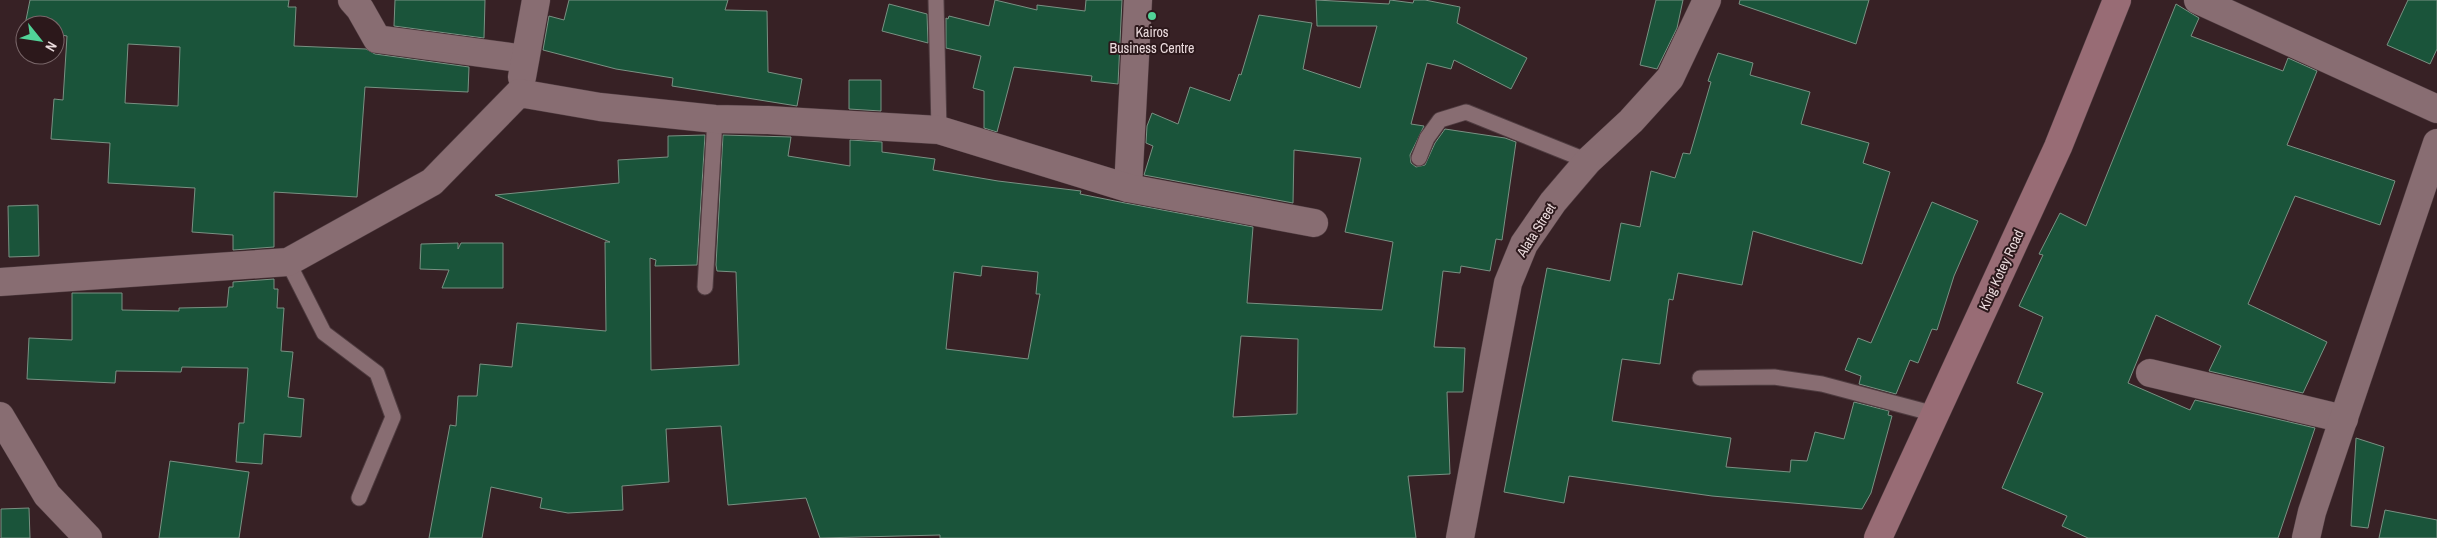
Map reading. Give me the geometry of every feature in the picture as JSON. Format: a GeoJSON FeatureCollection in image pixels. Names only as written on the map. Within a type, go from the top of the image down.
{"type":"FeatureCollection","features":[{"type":"Feature","properties":{"kind":"street"},"geometry":{"type":"LineString","coordinates":[[352,0],[360,9],[378,39],[525,59]]}},
{"type":"Feature","properties":{"kind":"street"},"geometry":{"type":"LineString","coordinates":[[0,282],[288,262],[432,182],[519,93],[536,0]]}},
{"type":"Feature","properties":{"kind":"street"},"geometry":{"type":"LineString","coordinates":[[1128,188],[1138,0]]}},
{"type":"Feature","properties":{"kind":"street","name":"Alata Street"},"geometry":{"type":"LineString","coordinates":[[1460,538],[1508,283],[1524,244],[1553,202],[1588,161],[1632,121],[1670,78],[1707,0]]}},
{"type":"Feature","properties":{"kind":"street","name":"King Kotey Road"},"geometry":{"type":"LineString","coordinates":[[1878,538],[2058,147],[2117,0]]}},
{"type":"Feature","properties":{"kind":"street"},"geometry":{"type":"LineString","coordinates":[[2198,0],[2437,109]]}},
{"type":"Feature","properties":{"kind":"street"},"geometry":{"type":"LineString","coordinates":[[519,93],[600,107],[715,119],[768,120],[939,130],[1128,188],[1314,223]]}},
{"type":"Feature","properties":{"kind":"street"},"geometry":{"type":"LineString","coordinates":[[2306,538],[2312,512],[2437,143]]}},
{"type":"Feature","properties":{"kind":"street"},"geometry":{"type":"LineString","coordinates":[[2150,373],[2344,419]]}},
{"type":"Feature","properties":{"kind":"street"},"geometry":{"type":"LineString","coordinates":[[0,416],[47,495],[88,538]]}},
{"type":"Feature","properties":{"kind":"lane"},"geometry":{"type":"LineString","coordinates":[[936,0],[939,130]]}},
{"type":"Feature","properties":{"kind":"lane"},"geometry":{"type":"LineString","coordinates":[[1419,158],[1428,138],[1440,120],[1466,112],[1588,161]]}},
{"type":"Feature","properties":{"kind":"lane"},"geometry":{"type":"LineString","coordinates":[[705,287],[715,119]]}},
{"type":"Feature","properties":{"kind":"lane"},"geometry":{"type":"LineString","coordinates":[[288,262],[324,333],[377,373],[393,417],[359,498]]}},
{"type":"Feature","properties":{"kind":"lane"},"geometry":{"type":"LineString","coordinates":[[1700,378],[1774,377],[1822,384],[1935,414]]}},
{"type":"Feature","properties":{"kind":"building"},"geometry":{"type":"Polygon","coordinates":[[[30,0],[289,0],[288,7],[296,7],[294,46],[366,49],[375,54],[469,67],[468,92],[365,87],[357,197],[274,192],[274,247],[233,250],[233,235],[192,232],[195,188],[108,183],[110,143],[51,139],[54,99],[63,100],[67,36],[65,36],[65,15],[27,15],[30,0]],[[128,44],[125,103],[178,106],[180,47],[128,44]]]}},
{"type":"Feature","properties":{"kind":"building"},"geometry":{"type":"Polygon","coordinates":[[[395,0],[485,0],[484,38],[394,26],[395,0]]]}},
{"type":"Feature","properties":{"kind":"building"},"geometry":{"type":"Polygon","coordinates":[[[569,0],[728,0],[725,10],[767,11],[768,72],[802,79],[797,106],[672,86],[673,78],[616,69],[543,50],[549,16],[564,20],[569,0]]]}},
{"type":"Feature","properties":{"kind":"building"},"geometry":{"type":"Polygon","coordinates":[[[995,0],[1037,10],[1037,5],[1085,11],[1086,0],[1122,0],[1118,84],[1091,81],[1092,76],[1014,67],[997,132],[984,128],[984,91],[973,88],[981,56],[946,48],[946,18],[948,19],[949,16],[989,26],[995,0]]]}},
{"type":"Feature","properties":{"kind":"building"},"geometry":{"type":"Polygon","coordinates":[[[1316,0],[1389,4],[1390,0],[1413,3],[1414,0],[1425,0],[1460,7],[1457,23],[1527,58],[1511,89],[1454,60],[1451,69],[1427,63],[1411,124],[1424,126],[1410,155],[1411,163],[1416,167],[1425,165],[1435,143],[1445,129],[1505,138],[1516,142],[1502,240],[1496,239],[1490,271],[1461,266],[1460,273],[1443,271],[1434,347],[1465,348],[1463,392],[1447,392],[1450,474],[1408,476],[1416,538],[940,538],[940,535],[820,538],[806,498],[728,505],[721,426],[666,429],[669,482],[622,486],[623,510],[568,513],[540,508],[542,498],[491,487],[482,538],[429,538],[450,425],[456,426],[458,396],[477,396],[480,364],[512,367],[517,323],[606,331],[605,242],[610,242],[495,195],[619,183],[618,160],[668,157],[668,136],[705,135],[697,265],[655,266],[656,260],[650,258],[651,370],[739,365],[736,272],[717,271],[716,265],[723,135],[791,137],[788,156],[850,166],[850,140],[882,142],[882,152],[935,159],[933,170],[998,181],[1081,191],[1080,194],[1253,227],[1247,303],[1382,310],[1393,242],[1345,232],[1361,158],[1294,150],[1293,203],[1144,175],[1153,146],[1146,143],[1147,126],[1152,113],[1178,124],[1190,87],[1230,101],[1239,74],[1241,75],[1259,15],[1312,23],[1303,69],[1360,88],[1377,26],[1317,26],[1316,0]],[[982,266],[981,276],[954,272],[946,349],[1028,359],[1040,294],[1036,294],[1038,272],[982,266]],[[1241,336],[1233,417],[1297,414],[1298,339],[1241,336]]]}},
{"type":"Feature","properties":{"kind":"building"},"geometry":{"type":"Polygon","coordinates":[[[1656,0],[1683,0],[1677,28],[1657,69],[1640,65],[1656,0]]]}},
{"type":"Feature","properties":{"kind":"building"},"geometry":{"type":"Polygon","coordinates":[[[1740,0],[1869,0],[1856,44],[1739,4],[1740,0]]]}},
{"type":"Feature","properties":{"kind":"building"},"geometry":{"type":"Polygon","coordinates":[[[2408,0],[2437,0],[2437,49],[2430,64],[2387,45],[2408,0]]]}},
{"type":"Feature","properties":{"kind":"building"},"geometry":{"type":"Polygon","coordinates":[[[889,4],[927,14],[928,43],[882,31],[889,4]]]}},
{"type":"Feature","properties":{"kind":"building"},"geometry":{"type":"Polygon","coordinates":[[[2176,4],[2199,18],[2191,36],[2283,71],[2288,58],[2317,71],[2287,145],[2395,181],[2380,225],[2295,196],[2248,304],[2327,342],[2303,393],[2209,371],[2221,346],[2156,315],[2128,383],[2190,410],[2195,400],[2315,428],[2278,538],[2088,538],[2062,526],[2067,516],[2002,488],[2043,393],[2017,383],[2043,317],[2019,306],[2043,255],[2039,254],[2060,213],[2086,226],[2176,4]]]}},
{"type":"Feature","properties":{"kind":"building"},"geometry":{"type":"Polygon","coordinates":[[[1718,53],[1753,63],[1750,75],[1810,92],[1801,124],[1869,143],[1863,163],[1890,172],[1862,264],[1753,231],[1742,285],[1678,273],[1673,300],[1669,299],[1660,364],[1622,359],[1612,421],[1731,438],[1726,467],[1790,472],[1791,460],[1807,461],[1815,432],[1844,439],[1854,402],[1889,411],[1888,415],[1892,416],[1871,493],[1862,509],[1712,496],[1569,476],[1564,503],[1504,492],[1547,268],[1610,281],[1621,223],[1640,227],[1651,171],[1675,178],[1683,153],[1690,154],[1711,82],[1708,81],[1718,53]]]}},
{"type":"Feature","properties":{"kind":"building"},"geometry":{"type":"Polygon","coordinates":[[[849,80],[881,80],[881,111],[849,109],[849,80]]]}},
{"type":"Feature","properties":{"kind":"building"},"geometry":{"type":"Polygon","coordinates":[[[1932,202],[1978,221],[1954,276],[1937,330],[1932,329],[1918,363],[1910,360],[1896,394],[1859,384],[1861,376],[1845,370],[1858,338],[1871,343],[1932,202]]]}},
{"type":"Feature","properties":{"kind":"building"},"geometry":{"type":"Polygon","coordinates":[[[38,205],[39,256],[9,257],[8,206],[38,205]]]}},
{"type":"Feature","properties":{"kind":"building"},"geometry":{"type":"Polygon","coordinates":[[[458,243],[458,249],[461,243],[503,243],[503,288],[442,288],[449,270],[420,269],[421,244],[458,243]]]}},
{"type":"Feature","properties":{"kind":"building"},"geometry":{"type":"Polygon","coordinates":[[[274,279],[274,289],[278,289],[277,308],[284,308],[281,351],[293,352],[288,397],[304,399],[301,437],[264,434],[262,464],[236,462],[239,423],[244,423],[248,368],[182,367],[181,372],[116,371],[115,383],[27,379],[29,338],[72,340],[72,293],[122,293],[122,310],[179,311],[179,308],[227,307],[229,287],[233,287],[233,282],[274,279]]]}},
{"type":"Feature","properties":{"kind":"building"},"geometry":{"type":"Polygon","coordinates":[[[2356,438],[2384,447],[2368,528],[2351,526],[2356,438]]]}},
{"type":"Feature","properties":{"kind":"building"},"geometry":{"type":"Polygon","coordinates":[[[170,461],[249,472],[239,538],[159,538],[170,461]]]}},
{"type":"Feature","properties":{"kind":"building"},"geometry":{"type":"Polygon","coordinates":[[[29,508],[30,538],[1,538],[1,509],[29,508]]]}},
{"type":"Feature","properties":{"kind":"building"},"geometry":{"type":"Polygon","coordinates":[[[2385,510],[2437,520],[2437,538],[2379,538],[2385,510]]]}},
{"type":"Feature","properties":{"kind":"place","name":"Kairos Business Centre"},"geometry":{"type":"Point","coordinates":[1152,16]}}]}
